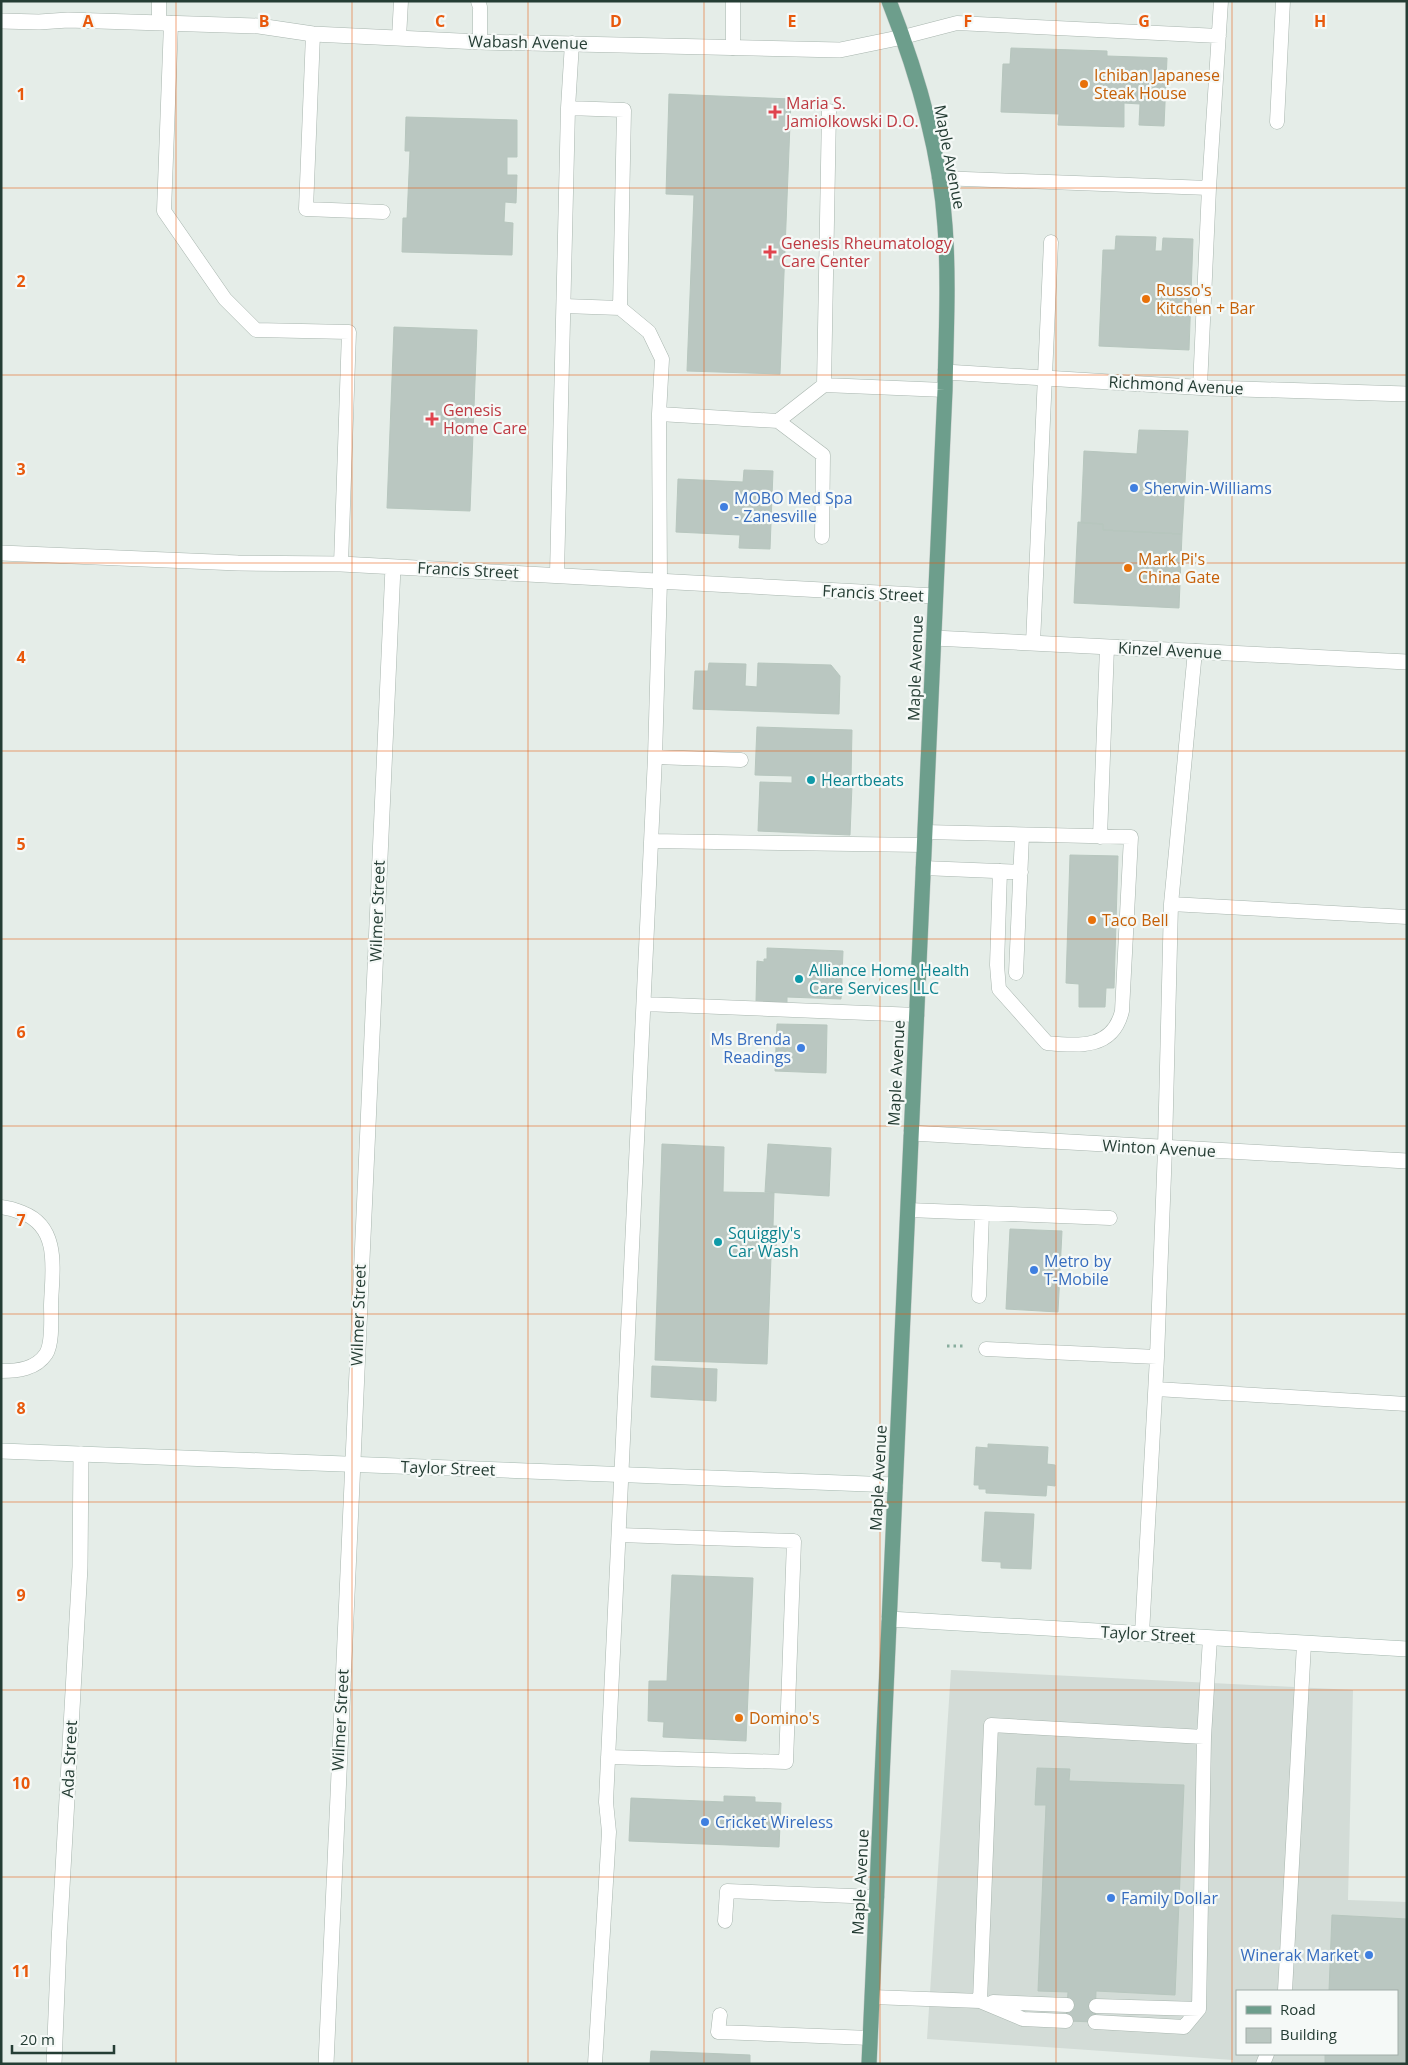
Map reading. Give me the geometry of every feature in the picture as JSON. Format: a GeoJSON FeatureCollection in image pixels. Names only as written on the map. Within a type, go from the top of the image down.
{"type":"FeatureCollection","features":[{"type":"Feature","properties":{"kind":"main road","name":"Maple Avenue"},"geometry":{"type":"LineString","coordinates":[[871,2064],[870,2038],[945,390],[945,226],[929,128],[903,37],[889,1]]}},
{"type":"Feature","properties":{"kind":"street","name":"Wabash Avenue"},"geometry":{"type":"LineString","coordinates":[[1,21],[39,22],[68,20],[259,26],[313,34],[480,42],[840,50],[903,37]]}},
{"type":"Feature","properties":{"kind":"street","name":"Richmond Avenue"},"geometry":{"type":"LineString","coordinates":[[945,372],[1200,387],[1407,394]]}},
{"type":"Feature","properties":{"kind":"street","name":"Francis Street"},"geometry":{"type":"LineString","coordinates":[[1,554],[238,563],[341,564],[557,574],[660,582],[935,596]]}},
{"type":"Feature","properties":{"kind":"street","name":"Wilmer Street"},"geometry":{"type":"LineString","coordinates":[[326,2064],[351,1465],[393,567]]}},
{"type":"Feature","properties":{"kind":"street","name":"Kinzel Avenue"},"geometry":{"type":"LineString","coordinates":[[934,638],[1407,662]]}},
{"type":"Feature","properties":{"kind":"street","name":"Winton Avenue"},"geometry":{"type":"LineString","coordinates":[[911,1133],[1407,1161]]}},
{"type":"Feature","properties":{"kind":"street","name":"Taylor Street"},"geometry":{"type":"LineString","coordinates":[[1,1451],[351,1465],[621,1473],[895,1485]]}},
{"type":"Feature","properties":{"kind":"street","name":"Ada Street"},"geometry":{"type":"LineString","coordinates":[[54,2064],[80,1567],[81,1454]]}},
{"type":"Feature","properties":{"kind":"street","name":"Taylor Street"},"geometry":{"type":"LineString","coordinates":[[889,1619],[1407,1649]]}},
{"type":"Feature","properties":{"kind":"lane"},"geometry":{"type":"LineString","coordinates":[[160,1],[165,23],[164,211],[225,299],[256,330],[350,332],[341,564]]}},
{"type":"Feature","properties":{"kind":"lane"},"geometry":{"type":"LineString","coordinates":[[399,38],[401,1]]}},
{"type":"Feature","properties":{"kind":"lane"},"geometry":{"type":"LineString","coordinates":[[733,1],[733,48]]}},
{"type":"Feature","properties":{"kind":"lane"},"geometry":{"type":"LineString","coordinates":[[1200,387],[1209,188],[1221,1]]}},
{"type":"Feature","properties":{"kind":"lane"},"geometry":{"type":"LineString","coordinates":[[1277,122],[1283,1]]}},
{"type":"Feature","properties":{"kind":"lane"},"geometry":{"type":"LineString","coordinates":[[480,3],[480,42]]}},
{"type":"Feature","properties":{"kind":"lane"},"geometry":{"type":"LineString","coordinates":[[903,37],[957,23],[1219,36]]}},
{"type":"Feature","properties":{"kind":"lane"},"geometry":{"type":"LineString","coordinates":[[313,34],[306,209],[383,212]]}},
{"type":"Feature","properties":{"kind":"lane"},"geometry":{"type":"LineString","coordinates":[[557,574],[568,108],[572,43]]}},
{"type":"Feature","properties":{"kind":"lane"},"geometry":{"type":"LineString","coordinates":[[568,108],[624,110],[620,308]]}},
{"type":"Feature","properties":{"kind":"lane"},"geometry":{"type":"LineString","coordinates":[[824,385],[830,111]]}},
{"type":"Feature","properties":{"kind":"lane"},"geometry":{"type":"LineString","coordinates":[[938,178],[1209,188]]}},
{"type":"Feature","properties":{"kind":"lane"},"geometry":{"type":"LineString","coordinates":[[1034,643],[1052,242]]}},
{"type":"Feature","properties":{"kind":"lane"},"geometry":{"type":"LineString","coordinates":[[564,306],[620,308],[649,332],[662,359],[659,414],[660,582],[652,841],[606,1802],[609,1832],[595,2064]]}},
{"type":"Feature","properties":{"kind":"lane"},"geometry":{"type":"LineString","coordinates":[[778,421],[824,385],[945,390]]}},
{"type":"Feature","properties":{"kind":"lane"},"geometry":{"type":"LineString","coordinates":[[659,414],[778,421],[823,455],[822,538]]}},
{"type":"Feature","properties":{"kind":"lane"},"geometry":{"type":"LineString","coordinates":[[1100,837],[1107,647]]}},
{"type":"Feature","properties":{"kind":"lane"},"geometry":{"type":"LineString","coordinates":[[1142,1634],[1156,1389],[1165,1148],[1171,904],[1195,651]]}},
{"type":"Feature","properties":{"kind":"lane"},"geometry":{"type":"LineString","coordinates":[[655,757],[741,760]]}},
{"type":"Feature","properties":{"kind":"lane"},"geometry":{"type":"LineString","coordinates":[[652,841],[1022,835],[1131,837],[1122,1010],[1119,1025],[1101,1041],[1077,1045],[1047,1042],[999,989],[996,965],[1000,871]]}},
{"type":"Feature","properties":{"kind":"lane"},"geometry":{"type":"LineString","coordinates":[[1016,973],[1022,835]]}},
{"type":"Feature","properties":{"kind":"lane"},"geometry":{"type":"LineString","coordinates":[[923,868],[1021,872]]}},
{"type":"Feature","properties":{"kind":"lane"},"geometry":{"type":"LineString","coordinates":[[1171,904],[1407,917]]}},
{"type":"Feature","properties":{"kind":"lane"},"geometry":{"type":"LineString","coordinates":[[644,1004],[916,1015]]}},
{"type":"Feature","properties":{"kind":"lane"},"geometry":{"type":"LineString","coordinates":[[1,1207],[31,1216],[45,1229],[53,1249],[50,1333],[47,1353],[35,1365],[19,1370],[1,1371]]}},
{"type":"Feature","properties":{"kind":"lane"},"geometry":{"type":"LineString","coordinates":[[908,1210],[1110,1218]]}},
{"type":"Feature","properties":{"kind":"lane"},"geometry":{"type":"LineString","coordinates":[[978,1296],[982,1213]]}},
{"type":"Feature","properties":{"kind":"lane"},"geometry":{"type":"LineString","coordinates":[[986,1349],[1157,1357]]}},
{"type":"Feature","properties":{"kind":"lane"},"geometry":{"type":"LineString","coordinates":[[1156,1389],[1407,1404]]}},
{"type":"Feature","properties":{"kind":"lane"},"geometry":{"type":"LineString","coordinates":[[608,1757],[786,1762],[794,1541],[619,1535]]}},
{"type":"Feature","properties":{"kind":"lane"},"geometry":{"type":"LineString","coordinates":[[1095,2022],[1184,2027],[1199,2009],[1204,1737],[1210,1638]]}},
{"type":"Feature","properties":{"kind":"lane"},"geometry":{"type":"LineString","coordinates":[[1285,1990],[1304,1644]]}},
{"type":"Feature","properties":{"kind":"lane"},"geometry":{"type":"LineString","coordinates":[[980,2001],[991,1725],[1204,1737]]}},
{"type":"Feature","properties":{"kind":"lane"},"geometry":{"type":"LineString","coordinates":[[725,1921],[727,1891],[877,1897]]}},
{"type":"Feature","properties":{"kind":"lane"},"geometry":{"type":"LineString","coordinates":[[872,1997],[1067,2005]]}},
{"type":"Feature","properties":{"kind":"lane"},"geometry":{"type":"LineString","coordinates":[[980,2001],[1023,2019],[1066,2021]]}},
{"type":"Feature","properties":{"kind":"lane"},"geometry":{"type":"LineString","coordinates":[[1096,2006],[1199,2009]]}},
{"type":"Feature","properties":{"kind":"lane"},"geometry":{"type":"LineString","coordinates":[[720,2016],[718,2032],[870,2038]]}},
{"type":"Feature","properties":{"kind":"path"},"geometry":{"type":"LineString","coordinates":[[947,1346],[964,1346]]}},
{"type":"Feature","properties":{"kind":"shaded area"},"geometry":{"type":"Polygon","coordinates":[[[951,1670],[1353,1690],[1348,1900],[1407,1902],[1407,2064],[1233,2064],[1233,2060],[927,2039],[951,1670]]]}},
{"type":"Feature","properties":{"kind":"building","name":"Ichiban Japanese Steak House"},"geometry":{"type":"Polygon","coordinates":[[[1011,48],[1107,51],[1107,56],[1167,58],[1164,126],[1139,125],[1140,104],[1124,103],[1124,127],[1058,125],[1059,114],[1001,112],[1003,64],[1010,64],[1011,48]]]}},
{"type":"Feature","properties":{"kind":"building"},"geometry":{"type":"Polygon","coordinates":[[[669,94],[791,99],[780,374],[687,371],[694,195],[666,194],[669,94]]]}},
{"type":"Feature","properties":{"kind":"building"},"geometry":{"type":"Polygon","coordinates":[[[406,117],[517,120],[517,157],[507,157],[507,175],[517,175],[516,203],[505,202],[504,222],[513,223],[512,255],[402,252],[403,218],[407,218],[410,151],[405,151],[406,117]]]}},
{"type":"Feature","properties":{"kind":"building","name":"Russo's Kitchen + Bar"},"geometry":{"type":"Polygon","coordinates":[[[1116,236],[1156,237],[1155,251],[1162,251],[1163,238],[1193,239],[1189,350],[1099,346],[1103,250],[1115,250],[1116,236]]]}},
{"type":"Feature","properties":{"kind":"building","name":"Genesis Home Care"},"geometry":{"type":"Polygon","coordinates":[[[394,327],[477,330],[470,511],[387,508],[394,327]]]}},
{"type":"Feature","properties":{"kind":"building","name":"Sherwin-Williams"},"geometry":{"type":"Polygon","coordinates":[[[1139,430],[1188,431],[1182,534],[1103,530],[1103,524],[1081,523],[1084,451],[1137,454],[1139,430]]]}},
{"type":"Feature","properties":{"kind":"building","name":"MOBO Med Spa - Zanesville"},"geometry":{"type":"Polygon","coordinates":[[[744,470],[773,471],[770,549],[739,548],[740,535],[676,532],[678,479],[743,482],[744,470]]]}},
{"type":"Feature","properties":{"kind":"building","name":"Mark Pi's China Gate"},"geometry":{"type":"Polygon","coordinates":[[[1078,522],[1103,524],[1103,530],[1182,534],[1179,608],[1074,603],[1078,522]]]}},
{"type":"Feature","properties":{"kind":"building"},"geometry":{"type":"Polygon","coordinates":[[[709,663],[746,664],[745,686],[757,687],[758,663],[831,665],[840,676],[839,714],[693,709],[695,671],[708,671],[709,663]]]}},
{"type":"Feature","properties":{"kind":"building","name":"Heartbeats"},"geometry":{"type":"Polygon","coordinates":[[[757,727],[852,730],[851,779],[831,778],[831,784],[852,785],[850,835],[758,831],[760,782],[792,783],[792,776],[755,775],[757,727]]]}},
{"type":"Feature","properties":{"kind":"building","name":"Taco Bell"},"geometry":{"type":"Polygon","coordinates":[[[1070,855],[1118,856],[1114,988],[1106,988],[1105,1007],[1079,1007],[1079,984],[1066,983],[1070,855]]]}},
{"type":"Feature","properties":{"kind":"building","name":"Alliance Home Health Care Services LLC"},"geometry":{"type":"Polygon","coordinates":[[[767,948],[843,951],[841,999],[787,997],[787,1003],[756,1002],[757,961],[764,962],[764,959],[767,959],[767,948]]]}},
{"type":"Feature","properties":{"kind":"building","name":"Ms Brenda Readings"},"geometry":{"type":"Polygon","coordinates":[[[777,1024],[827,1025],[826,1073],[775,1071],[777,1024]]]}},
{"type":"Feature","properties":{"kind":"building","name":"Squiggly's Car Wash"},"geometry":{"type":"Polygon","coordinates":[[[662,1144],[724,1147],[723,1192],[774,1193],[773,1226],[777,1226],[776,1257],[771,1257],[767,1364],[655,1360],[662,1144]]]}},
{"type":"Feature","properties":{"kind":"building"},"geometry":{"type":"Polygon","coordinates":[[[768,1144],[831,1148],[829,1196],[765,1192],[768,1144]]]}},
{"type":"Feature","properties":{"kind":"building","name":"Metro by T-Mobile"},"geometry":{"type":"Polygon","coordinates":[[[1010,1229],[1062,1231],[1058,1312],[1006,1309],[1010,1229]]]}},
{"type":"Feature","properties":{"kind":"building"},"geometry":{"type":"Polygon","coordinates":[[[652,1366],[717,1369],[716,1401],[651,1397],[652,1366]]]}},
{"type":"Feature","properties":{"kind":"building"},"geometry":{"type":"Polygon","coordinates":[[[988,1444],[1048,1447],[1047,1464],[1055,1465],[1055,1486],[1047,1485],[1046,1496],[986,1493],[986,1489],[979,1489],[979,1485],[974,1485],[976,1447],[988,1448],[988,1444]]]}},
{"type":"Feature","properties":{"kind":"building"},"geometry":{"type":"Polygon","coordinates":[[[985,1512],[1034,1514],[1031,1569],[1001,1568],[1001,1562],[982,1561],[985,1512]]]}},
{"type":"Feature","properties":{"kind":"building"},"geometry":{"type":"Polygon","coordinates":[[[672,1575],[753,1578],[746,1741],[663,1737],[664,1722],[648,1721],[649,1681],[667,1681],[672,1575]]]}},
{"type":"Feature","properties":{"kind":"building","name":"Family Dollar"},"geometry":{"type":"Polygon","coordinates":[[[1037,1768],[1070,1769],[1069,1781],[1184,1785],[1175,1995],[1096,1991],[1095,2022],[1066,2021],[1068,1992],[1038,1991],[1046,1805],[1035,1805],[1037,1768]]]}},
{"type":"Feature","properties":{"kind":"building","name":"Cricket Wireless"},"geometry":{"type":"Polygon","coordinates":[[[724,1796],[755,1797],[755,1802],[781,1803],[779,1847],[629,1841],[631,1798],[724,1802],[724,1796]]]}},
{"type":"Feature","properties":{"kind":"building","name":"Winerak Market"},"geometry":{"type":"Polygon","coordinates":[[[1332,1915],[1407,1919],[1407,2064],[1325,2064],[1325,2055],[1398,2055],[1398,1990],[1329,1990],[1332,1915]]]}},
{"type":"Feature","properties":{"kind":"building"},"geometry":{"type":"Polygon","coordinates":[[[651,2051],[750,2055],[750,2064],[650,2064],[651,2051]]]}},
{"type":"Feature","properties":{"kind":"place","name":"Ichiban Japanese Steak House"},"geometry":{"type":"Point","coordinates":[1084,84]}},
{"type":"Feature","properties":{"kind":"place","name":"Maria S. Jamiolkowski D.O."},"geometry":{"type":"Point","coordinates":[775,112]}},
{"type":"Feature","properties":{"kind":"place","name":"Genesis Rheumatology Care Center"},"geometry":{"type":"Point","coordinates":[770,252]}},
{"type":"Feature","properties":{"kind":"place","name":"Russo's Kitchen + Bar"},"geometry":{"type":"Point","coordinates":[1146,299]}},
{"type":"Feature","properties":{"kind":"place","name":"Genesis Home Care"},"geometry":{"type":"Point","coordinates":[432,419]}},
{"type":"Feature","properties":{"kind":"place","name":"Sherwin-Williams"},"geometry":{"type":"Point","coordinates":[1134,488]}},
{"type":"Feature","properties":{"kind":"place","name":"MOBO Med Spa - Zanesville"},"geometry":{"type":"Point","coordinates":[724,507]}},
{"type":"Feature","properties":{"kind":"place","name":"Mark Pi's China Gate"},"geometry":{"type":"Point","coordinates":[1128,568]}},
{"type":"Feature","properties":{"kind":"place","name":"Heartbeats"},"geometry":{"type":"Point","coordinates":[811,780]}},
{"type":"Feature","properties":{"kind":"place","name":"Taco Bell"},"geometry":{"type":"Point","coordinates":[1092,920]}},
{"type":"Feature","properties":{"kind":"place","name":"Alliance Home Health Care Services LLC"},"geometry":{"type":"Point","coordinates":[799,979]}},
{"type":"Feature","properties":{"kind":"place","name":"Ms Brenda Readings"},"geometry":{"type":"Point","coordinates":[801,1048]}},
{"type":"Feature","properties":{"kind":"place","name":"Squiggly's Car Wash"},"geometry":{"type":"Point","coordinates":[718,1242]}},
{"type":"Feature","properties":{"kind":"place","name":"Metro by T-Mobile"},"geometry":{"type":"Point","coordinates":[1034,1270]}},
{"type":"Feature","properties":{"kind":"place","name":"Domino's"},"geometry":{"type":"Point","coordinates":[739,1718]}},
{"type":"Feature","properties":{"kind":"place","name":"Cricket Wireless"},"geometry":{"type":"Point","coordinates":[705,1822]}},
{"type":"Feature","properties":{"kind":"place","name":"Family Dollar"},"geometry":{"type":"Point","coordinates":[1111,1898]}},
{"type":"Feature","properties":{"kind":"place","name":"Winerak Market"},"geometry":{"type":"Point","coordinates":[1369,1955]}}]}
